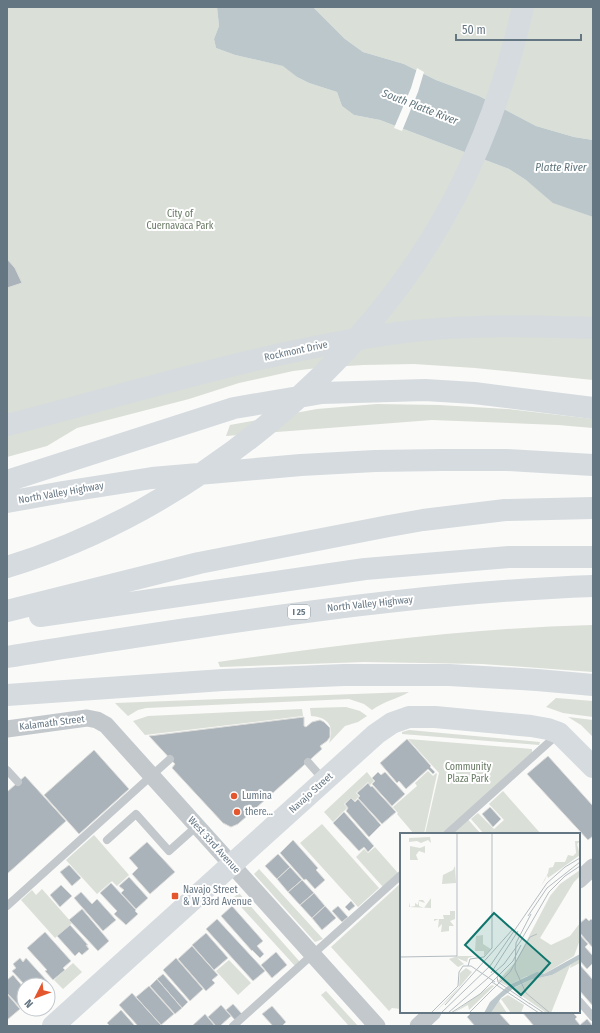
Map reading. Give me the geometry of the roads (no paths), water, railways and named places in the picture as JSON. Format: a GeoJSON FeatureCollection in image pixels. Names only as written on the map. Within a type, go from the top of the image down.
{"type":"FeatureCollection","features":[{"type":"Feature","properties":{"kind":"main road"},"geometry":{"type":"LineString","coordinates":[[7,567],[56,551],[89,537],[131,516],[181,487],[239,446],[284,410],[355,340],[416,262],[459,189],[478,148],[501,90],[523,7]]}},
{"type":"Feature","properties":{"kind":"main road","name":"Rockmont Drive"},"geometry":{"type":"LineString","coordinates":[[7,425],[238,364],[337,342],[399,333],[474,326],[593,328]]}},
{"type":"Feature","properties":{"kind":"main road"},"geometry":{"type":"LineString","coordinates":[[7,481],[234,408],[322,393],[425,390],[474,393],[593,408]]}},
{"type":"Feature","properties":{"kind":"main road","name":"North Valley Highway"},"geometry":{"type":"LineString","coordinates":[[7,502],[152,478],[301,465],[375,461],[508,460],[593,465]]}},
{"type":"Feature","properties":{"kind":"main road"},"geometry":{"type":"LineString","coordinates":[[7,611],[199,564],[423,520],[505,510],[593,508]]}},
{"type":"Feature","properties":{"kind":"main road"},"geometry":{"type":"LineString","coordinates":[[7,621],[365,569],[509,557],[593,557]]}},
{"type":"Feature","properties":{"kind":"main road","name":"North Valley Highway"},"geometry":{"type":"LineString","coordinates":[[7,657],[308,611],[516,590],[593,586]]}},
{"type":"Feature","properties":{"kind":"main road"},"geometry":{"type":"LineString","coordinates":[[7,695],[224,680],[344,675],[450,675],[536,680],[593,686]]}},
{"type":"Feature","properties":{"kind":"main road","name":"Navajo Street"},"geometry":{"type":"LineString","coordinates":[[53,1026],[383,729],[396,721],[409,717],[436,717],[531,726],[548,729],[559,733]]}},
{"type":"Feature","properties":{"kind":"main road"},"geometry":{"type":"LineString","coordinates":[[559,733],[593,766]]}},
{"type":"Feature","properties":{"kind":"street","name":"Kalamath Street"},"geometry":{"type":"LineString","coordinates":[[8,730],[87,718],[97,720]]}},
{"type":"Feature","properties":{"kind":"street","name":"West 33rd Avenue"},"geometry":{"type":"LineString","coordinates":[[97,720],[106,725],[377,1026]]}},
{"type":"Feature","properties":{"kind":"street"},"geometry":{"type":"LineString","coordinates":[[580,879],[593,867]]}},
{"type":"Feature","properties":{"kind":"street"},"geometry":{"type":"LineString","coordinates":[[418,1026],[432,1013]]}},
{"type":"Feature","properties":{"kind":"lane"},"geometry":{"type":"LineString","coordinates":[[448,833],[559,733]]}},
{"type":"Feature","properties":{"kind":"lane"},"geometry":{"type":"LineString","coordinates":[[7,906],[170,759]]}},
{"type":"Feature","properties":{"kind":"lane"},"geometry":{"type":"LineString","coordinates":[[308,762],[325,781]]}},
{"type":"Feature","properties":{"kind":"lane"},"geometry":{"type":"LineString","coordinates":[[7,770],[18,782]]}},
{"type":"Feature","properties":{"kind":"lane"},"geometry":{"type":"LineString","coordinates":[[107,840],[136,814],[169,851],[197,826]]}},
{"type":"Feature","properties":{"kind":"lane"},"geometry":{"type":"LineString","coordinates":[[233,1026],[400,876]]}},
{"type":"Feature","properties":{"kind":"lane"},"geometry":{"type":"LineString","coordinates":[[580,1002],[593,1017]]}},
{"type":"Feature","properties":{"kind":"water","name":"Platte River"},"geometry":{"type":"Polygon","coordinates":[[[217,7],[313,7],[345,39],[363,52],[404,64],[436,80],[479,96],[536,126],[574,137],[593,140],[593,217],[553,203],[526,180],[509,169],[380,120],[354,115],[342,106],[337,92],[309,83],[297,77],[283,66],[235,55],[216,48],[214,39],[219,26],[217,7]]]}},
{"type":"Feature","properties":{"kind":"place","name":"Lumina"},"geometry":{"type":"Point","coordinates":[234,796]}},
{"type":"Feature","properties":{"kind":"place","name":"there..."},"geometry":{"type":"Point","coordinates":[237,812]}},
{"type":"Feature","properties":{"kind":"place","name":"Navajo Street & W 33rd Avenue"},"geometry":{"type":"Point","coordinates":[175,896]}},
{"type":"Feature","properties":{"kind":"water label","name":"South Platte River"},"geometry":{"type":"Point","coordinates":[420,107]}},
{"type":"Feature","properties":{"kind":"park label","name":"City of Cuernavaca Park"},"geometry":{"type":"Point","coordinates":[180,220]}},
{"type":"Feature","properties":{"kind":"park label","name":"Community Plaza Park"},"geometry":{"type":"Point","coordinates":[468,772]}}]}
